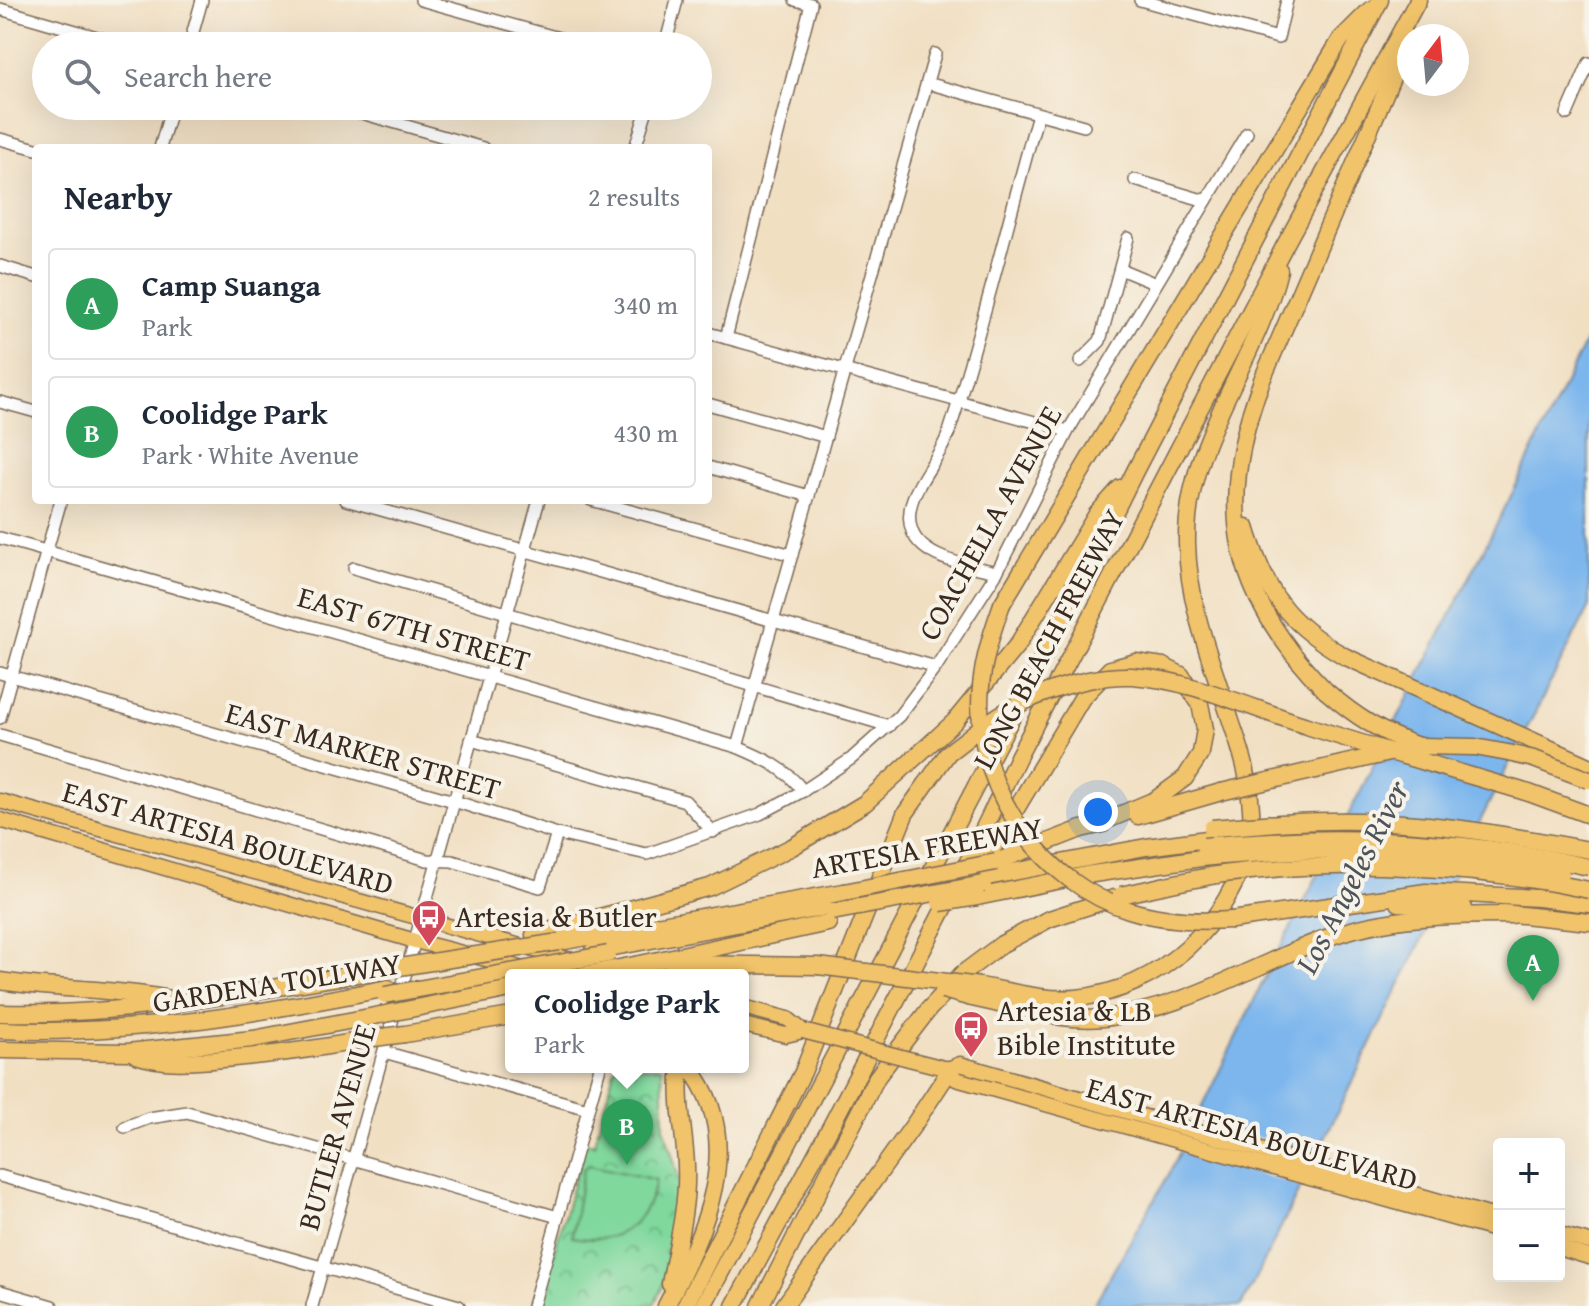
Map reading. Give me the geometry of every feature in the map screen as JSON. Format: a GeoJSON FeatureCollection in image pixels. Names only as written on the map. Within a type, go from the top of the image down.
{"type":"FeatureCollection","features":[{"type":"Feature","properties":{"kind":"highway","name":"LONG BEACH FREEWAY"},"geometry":{"type":"LineString","coordinates":[[703,1306],[1031,681],[1135,471],[1380,0]]}},
{"type":"Feature","properties":{"kind":"highway"},"geometry":{"type":"LineString","coordinates":[[1380,0],[1341,39],[1002,604],[989,639],[983,674],[980,706],[983,738],[1004,801],[1047,860],[1099,898],[1157,917],[1197,922],[1232,920],[1426,892],[1589,904]]}},
{"type":"Feature","properties":{"kind":"highway","name":"LONG BEACH FREEWAY"},"geometry":{"type":"LineString","coordinates":[[734,1306],[962,874],[1018,757],[1285,245],[1418,0]]}},
{"type":"Feature","properties":{"kind":"highway"},"geometry":{"type":"LineString","coordinates":[[1415,24],[1425,0]]}},
{"type":"Feature","properties":{"kind":"highway"},"geometry":{"type":"LineString","coordinates":[[1397,67],[1248,416],[1236,479],[1237,529],[1244,566],[1278,637],[1295,660],[1354,716],[1383,733],[1589,815]]}},
{"type":"Feature","properties":{"kind":"highway"},"geometry":{"type":"LineString","coordinates":[[614,969],[645,963],[818,966],[976,992],[1076,998],[1135,982],[1186,950],[1201,935],[1225,901],[1240,871],[1250,840],[1251,809],[1247,773],[1200,627],[1191,588],[1187,542],[1189,505],[1198,462],[1271,303],[1285,245]]}},
{"type":"Feature","properties":{"kind":"highway"},"geometry":{"type":"LineString","coordinates":[[0,1013],[129,1008],[187,1002],[467,955],[710,887],[792,847],[865,803],[954,722],[1018,644],[1097,514],[1135,471]]}},
{"type":"Feature","properties":{"kind":"highway"},"geometry":{"type":"LineString","coordinates":[[1236,495],[1260,570],[1272,593],[1288,615],[1313,638],[1344,656],[1589,766]]}},
{"type":"Feature","properties":{"kind":"highway"},"geometry":{"type":"LineString","coordinates":[[831,1126],[846,1108],[904,996],[1082,698],[1110,669],[1136,662],[1163,666],[1181,675],[1200,704],[1205,729],[1201,753],[1185,778],[1155,800],[1093,826],[986,880]]}},
{"type":"Feature","properties":{"kind":"highway"},"geometry":{"type":"LineString","coordinates":[[685,1306],[803,1072],[905,814],[948,753],[991,719],[1033,697],[1079,682],[1130,676],[1179,683],[1529,793]]}},
{"type":"Feature","properties":{"kind":"highway"},"geometry":{"type":"LineString","coordinates":[[1093,826],[1221,792],[1419,746],[1475,747],[1508,753],[1534,759],[1589,780]]}},
{"type":"Feature","properties":{"kind":"highway","name":"ARTESIA FREEWAY"},"geometry":{"type":"LineString","coordinates":[[645,963],[835,908],[986,880],[1101,872],[1276,823],[1360,821],[1454,828],[1589,850]]}},
{"type":"Feature","properties":{"kind":"highway"},"geometry":{"type":"LineString","coordinates":[[1206,843],[1305,832],[1382,832],[1477,839],[1589,860]]}},
{"type":"Feature","properties":{"kind":"highway"},"geometry":{"type":"LineString","coordinates":[[1206,843],[1300,838],[1414,840],[1494,848],[1589,867]]}},
{"type":"Feature","properties":{"kind":"highway","name":"ARTESIA FREEWAY"},"geometry":{"type":"LineString","coordinates":[[467,955],[835,908],[1206,843],[1276,852],[1353,850],[1434,854],[1589,879]]}},
{"type":"Feature","properties":{"kind":"highway"},"geometry":{"type":"LineString","coordinates":[[760,1306],[877,1077],[929,1009],[962,974],[1002,944],[1049,919],[1121,895],[1223,874],[1322,867],[1402,868],[1491,875],[1589,890]]}},
{"type":"Feature","properties":{"kind":"highway"},"geometry":{"type":"LineString","coordinates":[[1350,902],[1453,906],[1586,921]]}},
{"type":"Feature","properties":{"kind":"highway","name":"GARDENA TOLLWAY"},"geometry":{"type":"LineString","coordinates":[[509,969],[835,908]]}},
{"type":"Feature","properties":{"kind":"highway"},"geometry":{"type":"LineString","coordinates":[[976,992],[1043,1013],[1100,1018],[1131,1014],[1188,995],[1328,937],[1365,926],[1444,916],[1512,915]]}},
{"type":"Feature","properties":{"kind":"highway","name":"GARDENA TOLLWAY"},"geometry":{"type":"LineString","coordinates":[[0,1036],[112,1036],[233,1025],[505,970]]}},
{"type":"Feature","properties":{"kind":"highway"},"geometry":{"type":"LineString","coordinates":[[0,981],[83,991],[129,991],[187,1002]]}},
{"type":"Feature","properties":{"kind":"highway"},"geometry":{"type":"LineString","coordinates":[[0,1050],[127,1052],[253,1039],[505,990]]}},
{"type":"Feature","properties":{"kind":"highway","name":"GARDENA TOLLWAY"},"geometry":{"type":"LineString","coordinates":[[0,1030],[81,1031],[166,1025],[386,992]]}},
{"type":"Feature","properties":{"kind":"highway"},"geometry":{"type":"LineString","coordinates":[[127,1052],[148,1059],[182,1062],[379,1045],[505,1017]]}},
{"type":"Feature","properties":{"kind":"highway"},"geometry":{"type":"LineString","coordinates":[[784,1306],[915,1123],[948,1069]]}},
{"type":"Feature","properties":{"kind":"highway"},"geometry":{"type":"LineString","coordinates":[[664,1306],[679,1237],[686,1169],[681,1073]]}},
{"type":"Feature","properties":{"kind":"highway"},"geometry":{"type":"LineString","coordinates":[[664,1306],[708,1213],[719,1171],[717,1126],[710,1105],[692,1073]]}},
{"type":"Feature","properties":{"kind":"main road","name":"EAST ARTESIA BOULEVARD"},"geometry":{"type":"LineString","coordinates":[[0,801],[605,969]]}},
{"type":"Feature","properties":{"kind":"main road","name":"EAST ARTESIA BOULEVARD"},"geometry":{"type":"LineString","coordinates":[[0,820],[415,941],[525,969]]}},
{"type":"Feature","properties":{"kind":"main road","name":"EAST ARTESIA BOULEVARD"},"geometry":{"type":"LineString","coordinates":[[749,1009],[788,1019],[803,1031],[948,1069],[960,1064],[1134,1121],[1428,1204],[1493,1217]]}},
{"type":"Feature","properties":{"kind":"main road","name":"EAST ARTESIA BOULEVARD"},"geometry":{"type":"LineString","coordinates":[[749,1026],[786,1035],[803,1031]]}},
{"type":"Feature","properties":{"kind":"main road","name":"EAST ARTESIA BOULEVARD"},"geometry":{"type":"LineString","coordinates":[[1428,1204],[1493,1229]]}},
{"type":"Feature","properties":{"kind":"main road"},"geometry":{"type":"LineString","coordinates":[[1565,1236],[1589,1242]]}},
{"type":"Feature","properties":{"kind":"main road"},"geometry":{"type":"LineString","coordinates":[[1565,1250],[1589,1257]]}},
{"type":"Feature","properties":{"kind":"street"},"geometry":{"type":"LineString","coordinates":[[193,32],[202,0]]}},
{"type":"Feature","properties":{"kind":"street"},"geometry":{"type":"LineString","coordinates":[[421,0],[537,32]]}},
{"type":"Feature","properties":{"kind":"street"},"geometry":{"type":"LineString","coordinates":[[662,0],[676,2],[668,32]]}},
{"type":"Feature","properties":{"kind":"street"},"geometry":{"type":"LineString","coordinates":[[726,338],[811,4],[795,0]]}},
{"type":"Feature","properties":{"kind":"street"},"geometry":{"type":"LineString","coordinates":[[1140,0],[1278,38],[1287,0]]}},
{"type":"Feature","properties":{"kind":"street"},"geometry":{"type":"LineString","coordinates":[[0,9],[80,32]]}},
{"type":"Feature","properties":{"kind":"street"},"geometry":{"type":"LineString","coordinates":[[737,747],[935,54]]}},
{"type":"Feature","properties":{"kind":"street"},"geometry":{"type":"LineString","coordinates":[[1567,114],[1589,63]]}},
{"type":"Feature","properties":{"kind":"street"},"geometry":{"type":"LineString","coordinates":[[927,83],[1084,126]]}},
{"type":"Feature","properties":{"kind":"street"},"geometry":{"type":"LineString","coordinates":[[997,572],[952,561],[927,549],[913,535],[908,518],[914,497],[948,436],[1038,114]]}},
{"type":"Feature","properties":{"kind":"street"},"geometry":{"type":"LineString","coordinates":[[161,144],[168,120]]}},
{"type":"Feature","properties":{"kind":"street"},"geometry":{"type":"LineString","coordinates":[[386,120],[469,144]]}},
{"type":"Feature","properties":{"kind":"street"},"geometry":{"type":"LineString","coordinates":[[636,144],[644,120]]}},
{"type":"Feature","properties":{"kind":"street","name":"COACHELLA AVENUE"},"geometry":{"type":"LineString","coordinates":[[713,832],[760,814],[803,791],[851,759],[889,726],[936,667],[997,572],[1068,431],[1247,133]]}},
{"type":"Feature","properties":{"kind":"street"},"geometry":{"type":"LineString","coordinates":[[0,139],[32,148]]}},
{"type":"Feature","properties":{"kind":"street"},"geometry":{"type":"LineString","coordinates":[[1135,180],[1206,201]]}},
{"type":"Feature","properties":{"kind":"street"},"geometry":{"type":"LineString","coordinates":[[1080,361],[1100,341],[1128,238]]}},
{"type":"Feature","properties":{"kind":"street"},"geometry":{"type":"LineString","coordinates":[[0,266],[32,276]]}},
{"type":"Feature","properties":{"kind":"street"},"geometry":{"type":"LineString","coordinates":[[1120,269],[1156,284]]}},
{"type":"Feature","properties":{"kind":"street"},"geometry":{"type":"LineString","coordinates":[[712,334],[1068,431]]}},
{"type":"Feature","properties":{"kind":"street"},"geometry":{"type":"LineString","coordinates":[[0,402],[32,411]]}},
{"type":"Feature","properties":{"kind":"street"},"geometry":{"type":"LineString","coordinates":[[712,405],[826,437]]}},
{"type":"Feature","properties":{"kind":"street"},"geometry":{"type":"LineString","coordinates":[[712,468],[809,496]]}},
{"type":"Feature","properties":{"kind":"street"},"geometry":{"type":"LineString","coordinates":[[0,718],[6,674],[60,504]]}},
{"type":"Feature","properties":{"kind":"street"},"geometry":{"type":"LineString","coordinates":[[360,504],[936,667]]}},
{"type":"Feature","properties":{"kind":"street","name":"BUTLER AVENUE"},"geometry":{"type":"LineString","coordinates":[[312,1306],[353,1159],[379,1045],[415,941],[538,504]]}},
{"type":"Feature","properties":{"kind":"street"},"geometry":{"type":"LineString","coordinates":[[606,504],[792,555]]}},
{"type":"Feature","properties":{"kind":"street","name":"EAST 67TH STREET"},"geometry":{"type":"LineString","coordinates":[[0,538],[737,747],[769,761],[793,778],[803,791]]}},
{"type":"Feature","properties":{"kind":"street"},"geometry":{"type":"LineString","coordinates":[[354,568],[889,726]]}},
{"type":"Feature","properties":{"kind":"street","name":"EAST MARKER STREET"},"geometry":{"type":"LineString","coordinates":[[6,674],[454,801],[557,834],[647,854],[713,832]]}},
{"type":"Feature","properties":{"kind":"street"},"geometry":{"type":"LineString","coordinates":[[0,735],[437,862],[452,861],[540,887],[557,834]]}},
{"type":"Feature","properties":{"kind":"street"},"geometry":{"type":"LineString","coordinates":[[471,740],[685,801],[713,832]]}},
{"type":"Feature","properties":{"kind":"street"},"geometry":{"type":"LineString","coordinates":[[379,1045],[588,1109]]}},
{"type":"Feature","properties":{"kind":"street"},"geometry":{"type":"LineString","coordinates":[[533,1306],[598,1073]]}},
{"type":"Feature","properties":{"kind":"street"},"geometry":{"type":"LineString","coordinates":[[125,1127],[166,1113],[187,1112],[558,1217]]}},
{"type":"Feature","properties":{"kind":"street"},"geometry":{"type":"LineString","coordinates":[[0,1176],[459,1306]]}},
{"type":"Feature","properties":{"kind":"street"},"geometry":{"type":"LineString","coordinates":[[0,1291],[52,1306]]}},
{"type":"Feature","properties":{"kind":"green space"},"geometry":{"type":"Polygon","coordinates":[[[613,1073],[662,1073],[664,1128],[681,1185],[678,1228],[662,1288],[653,1306],[539,1306],[585,1142],[594,1144],[613,1073]]]}},
{"type":"Feature","properties":{"kind":"green space"},"geometry":{"type":"Polygon","coordinates":[[[589,1165],[656,1180],[645,1209],[637,1220],[616,1235],[588,1239],[572,1237],[583,1169],[589,1165]]]}},
{"type":"Feature","properties":{"kind":"water","name":"Los Angeles River"},"geometry":{"type":"Polygon","coordinates":[[[1589,333],[1589,607],[1491,799],[1257,1276],[1241,1306],[1093,1306],[1169,1174],[1261,986],[1512,494],[1589,333]]]}},
{"type":"Feature","properties":{"kind":"pier"},"geometry":{"type":"Polygon","coordinates":[[[1192,1119],[1320,1155],[1305,1187],[1176,1150],[1192,1119]]]}},
{"type":"Feature","properties":{"kind":"place","name":"Artesia & Butler"},"geometry":{"type":"Point","coordinates":[429,948]}},
{"type":"Feature","properties":{"kind":"place","name":"Camp Suanga"},"geometry":{"type":"Point","coordinates":[1533,1001]}},
{"type":"Feature","properties":{"kind":"place","name":"Artesia & LB Bible Institute"},"geometry":{"type":"Point","coordinates":[971,1059]}},
{"type":"Feature","properties":{"kind":"place","name":"Coolidge Park"},"geometry":{"type":"Point","coordinates":[627,1165]}}]}
